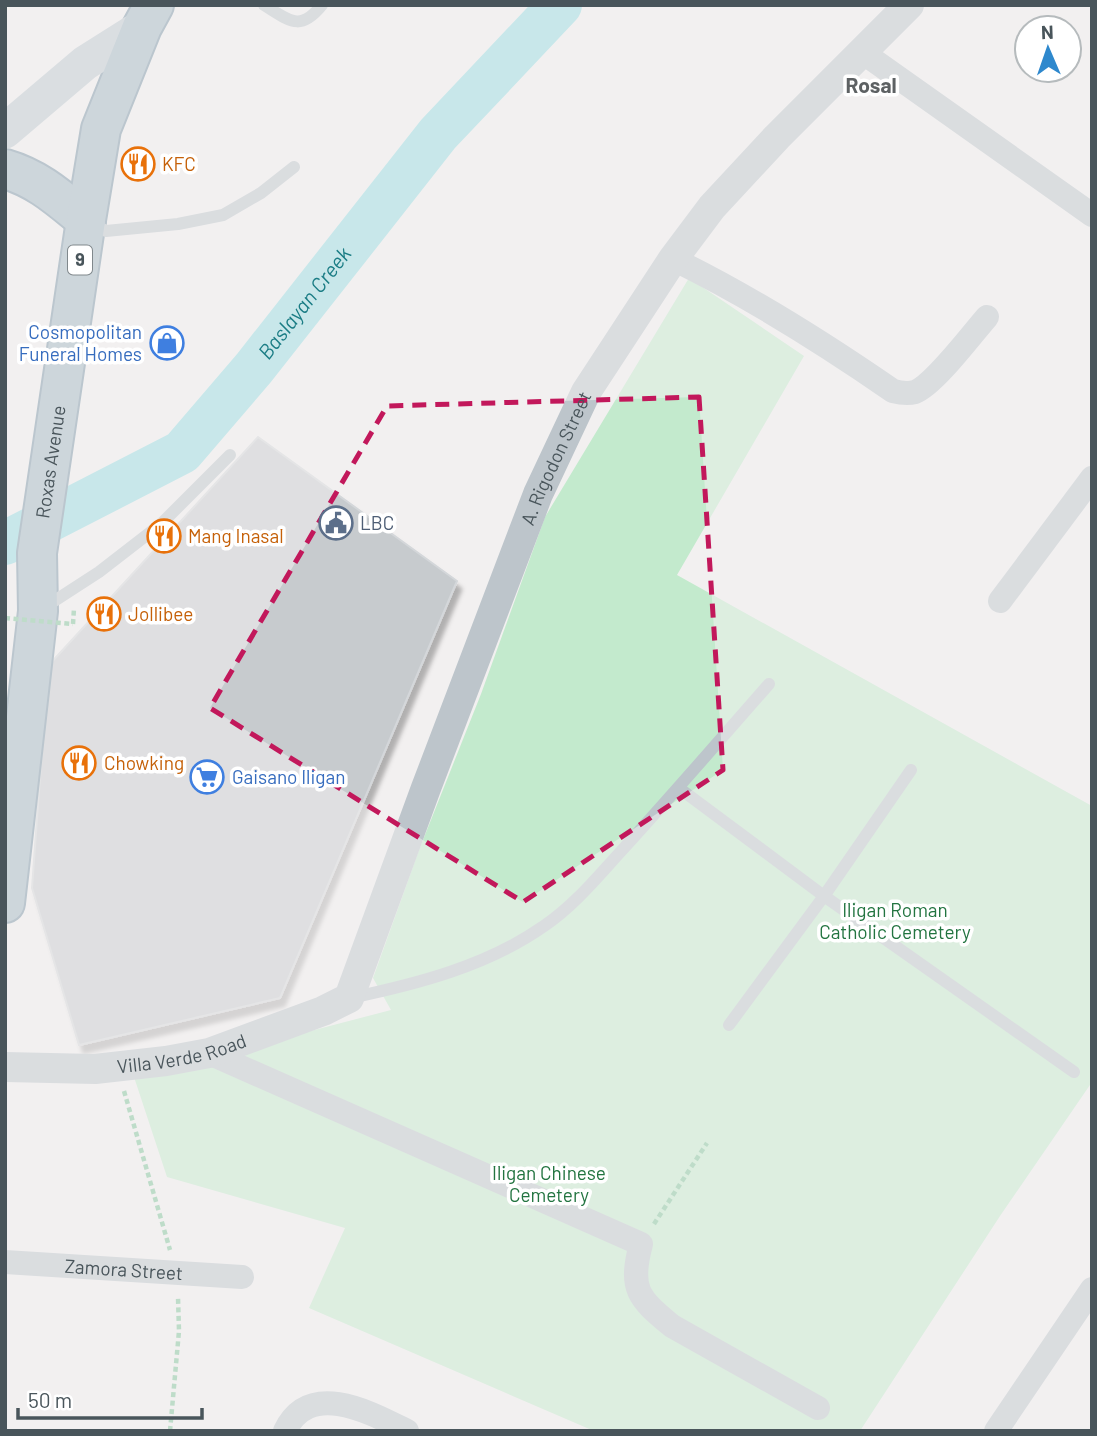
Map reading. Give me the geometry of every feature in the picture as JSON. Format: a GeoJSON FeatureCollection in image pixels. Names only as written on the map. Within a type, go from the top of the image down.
{"type":"FeatureCollection","features":[{"type":"Feature","properties":{"kind":"highway","name":"Roxas Avenue"},"geometry":{"type":"LineString","coordinates":[[5,903],[39,618],[37,553],[86,220],[101,129],[148,16]]}},
{"type":"Feature","properties":{"kind":"highway"},"geometry":{"type":"LineString","coordinates":[[5,169],[26,175],[51,191],[86,220]]}},
{"type":"Feature","properties":{"kind":"highway"},"geometry":{"type":"LineString","coordinates":[[5,731],[22,609],[37,553]]}},
{"type":"Feature","properties":{"kind":"main road"},"geometry":{"type":"LineString","coordinates":[[5,131],[85,63],[148,16]]}},
{"type":"Feature","properties":{"kind":"street","name":"A. Rigodon Street"},"geometry":{"type":"LineString","coordinates":[[349,998],[425,788],[538,494],[586,392],[673,260],[721,198],[908,5]]}},
{"type":"Feature","properties":{"kind":"street"},"geometry":{"type":"LineString","coordinates":[[862,52],[1092,215]]}},
{"type":"Feature","properties":{"kind":"street"},"geometry":{"type":"LineString","coordinates":[[673,260],[733,288],[789,321],[893,391],[905,394],[917,391],[930,382],[987,317]]}},
{"type":"Feature","properties":{"kind":"street"},"geometry":{"type":"LineString","coordinates":[[1000,601],[1092,478]]}},
{"type":"Feature","properties":{"kind":"street","name":"Villa Verde Road"},"geometry":{"type":"LineString","coordinates":[[5,1067],[95,1069],[209,1053],[323,1011],[349,998]]}},
{"type":"Feature","properties":{"kind":"street"},"geometry":{"type":"LineString","coordinates":[[209,1053],[642,1244],[635,1266],[636,1282],[640,1296],[652,1310],[672,1326],[818,1408]]}},
{"type":"Feature","properties":{"kind":"street","name":"Zamora Street"},"geometry":{"type":"LineString","coordinates":[[5,1262],[242,1277]]}},
{"type":"Feature","properties":{"kind":"street"},"geometry":{"type":"LineString","coordinates":[[996,1431],[1092,1289]]}},
{"type":"Feature","properties":{"kind":"street"},"geometry":{"type":"LineString","coordinates":[[285,1431],[291,1420],[305,1409],[326,1403],[349,1405],[407,1431]]}},
{"type":"Feature","properties":{"kind":"lane"},"geometry":{"type":"LineString","coordinates":[[264,5],[284,18],[298,22],[311,18],[322,5]]}},
{"type":"Feature","properties":{"kind":"lane"},"geometry":{"type":"LineString","coordinates":[[86,220],[106,231],[178,224],[223,215],[261,193],[294,167]]}},
{"type":"Feature","properties":{"kind":"lane"},"geometry":{"type":"LineString","coordinates":[[39,618],[160,524],[230,455]]}},
{"type":"Feature","properties":{"kind":"lane"},"geometry":{"type":"LineString","coordinates":[[349,998],[408,985],[457,969],[501,950],[543,927],[572,903],[679,788],[769,684]]}},
{"type":"Feature","properties":{"kind":"lane"},"geometry":{"type":"LineString","coordinates":[[729,1025],[824,896],[911,770]]}},
{"type":"Feature","properties":{"kind":"lane"},"geometry":{"type":"LineString","coordinates":[[679,788],[824,896],[1074,1072]]}},
{"type":"Feature","properties":{"kind":"path"},"geometry":{"type":"LineString","coordinates":[[642,1244],[708,1143]]}},
{"type":"Feature","properties":{"kind":"highlighted area"},"geometry":{"type":"Polygon","coordinates":[[[699,397],[723,770],[523,902],[210,708],[387,406],[699,397]]]}},
{"type":"Feature","properties":{"kind":"green space"},"geometry":{"type":"Polygon","coordinates":[[[689,278],[804,356],[677,575],[1092,806],[1092,1082],[1000,1216],[860,1431],[594,1431],[309,1308],[345,1228],[167,1177],[134,1077],[391,1010],[373,978],[545,517],[689,278]]]}},
{"type":"Feature","properties":{"kind":"building","name":"Gaisano Iligan"},"geometry":{"type":"Polygon","coordinates":[[[258,437],[457,581],[280,998],[79,1045],[32,888],[48,666],[258,437]]]}},
{"type":"Feature","properties":{"kind":"waterway","name":"Baslayan Creek"},"geometry":{"type":"LineString","coordinates":[[5,543],[182,452],[254,368],[438,134],[560,5]]}},
{"type":"Feature","properties":{"kind":"place","name":"KFC"},"geometry":{"type":"Point","coordinates":[138,164]}},
{"type":"Feature","properties":{"kind":"place","name":"Cosmopolitan Funeral Homes"},"geometry":{"type":"Point","coordinates":[167,343]}},
{"type":"Feature","properties":{"kind":"place","name":"LBC"},"geometry":{"type":"Point","coordinates":[336,523]}},
{"type":"Feature","properties":{"kind":"place","name":"Mang Inasal"},"geometry":{"type":"Point","coordinates":[164,536]}},
{"type":"Feature","properties":{"kind":"place","name":"Jollibee"},"geometry":{"type":"Point","coordinates":[104,614]}},
{"type":"Feature","properties":{"kind":"place","name":"Chowking"},"geometry":{"type":"Point","coordinates":[79,763]}},
{"type":"Feature","properties":{"kind":"place","name":"Gaisano Iligan"},"geometry":{"type":"Point","coordinates":[207,777]}},
{"type":"Feature","properties":{"kind":"district","name":"Rosal"},"geometry":{"type":"Point","coordinates":[871,86]}},
{"type":"Feature","properties":{"kind":"park label","name":"Iligan Roman Catholic Cemetery"},"geometry":{"type":"Point","coordinates":[895,921]}},
{"type":"Feature","properties":{"kind":"park label","name":"Iligan Chinese Cemetery"},"geometry":{"type":"Point","coordinates":[549,1184]}}]}
